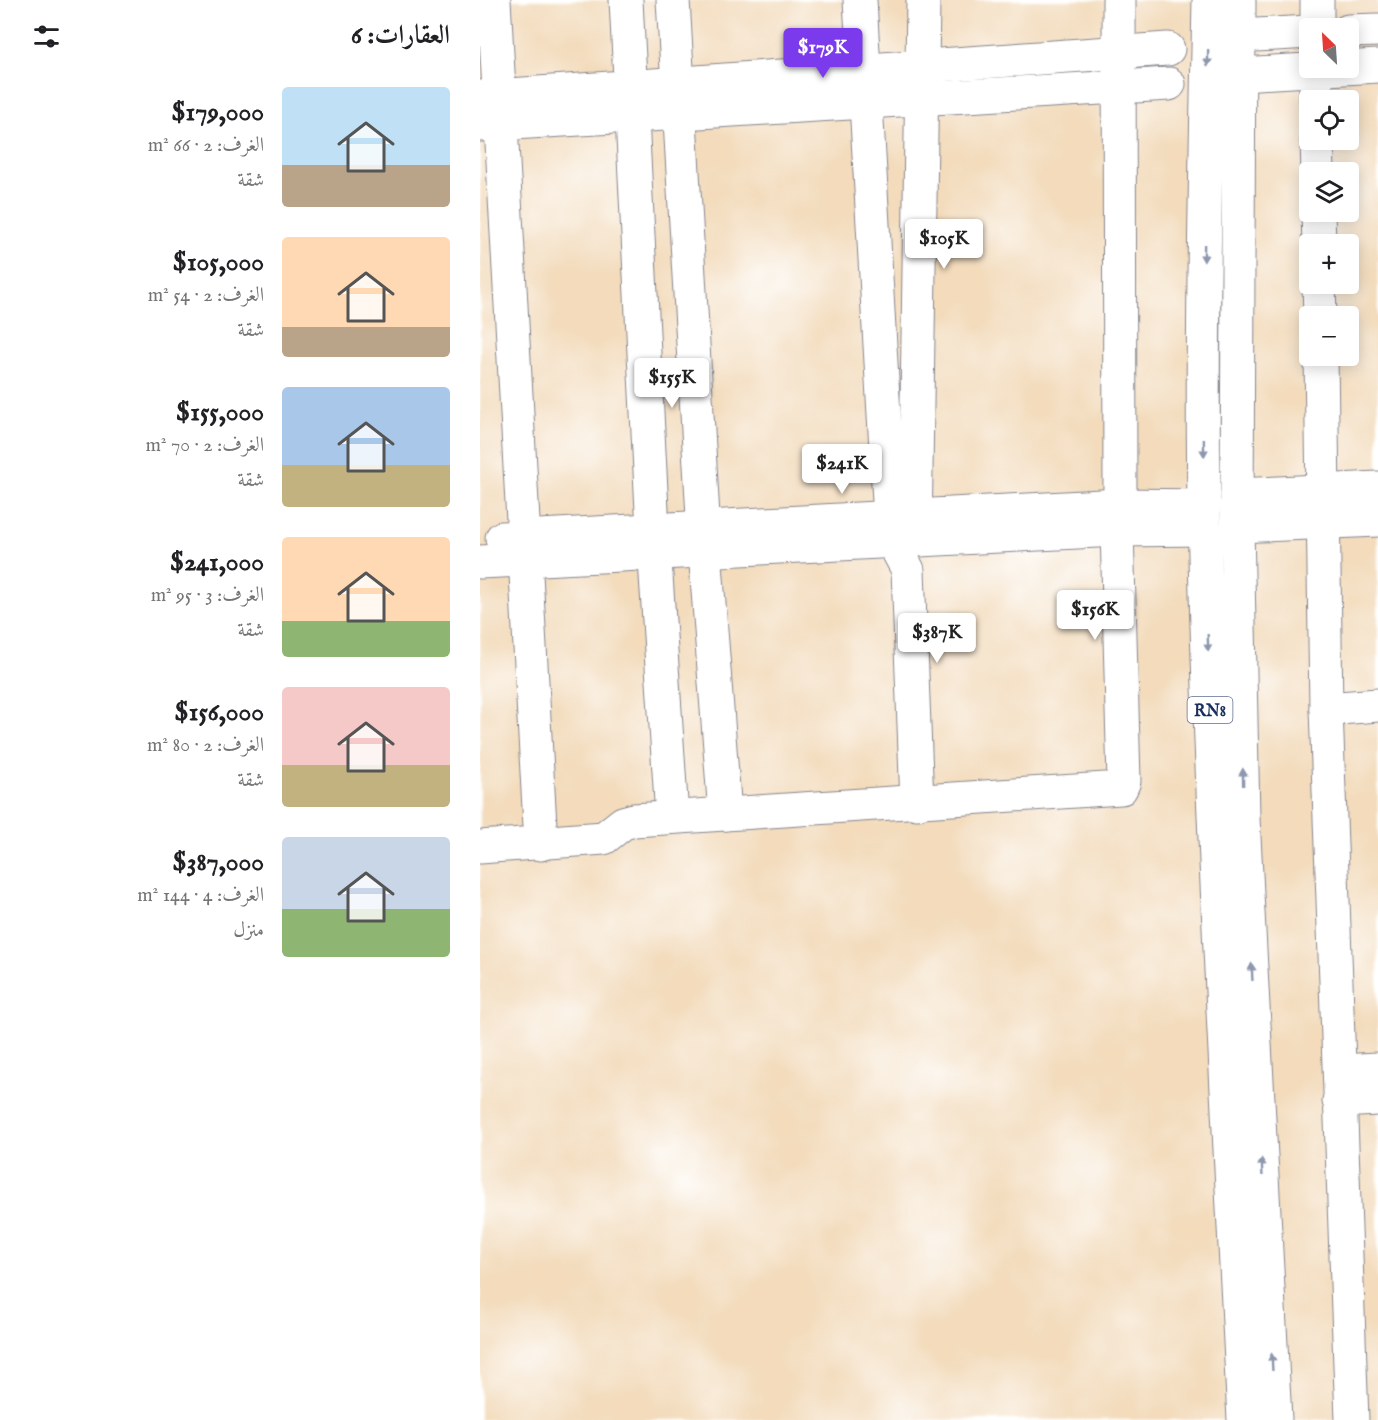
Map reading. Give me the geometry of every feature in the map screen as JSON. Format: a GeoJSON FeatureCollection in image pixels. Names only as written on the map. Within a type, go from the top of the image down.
{"type":"FeatureCollection","features":[{"type":"Feature","properties":{"kind":"street"},"geometry":{"type":"LineString","coordinates":[[494,0],[490,110],[524,549],[541,844]]}},
{"type":"Feature","properties":{"kind":"street"},"geometry":{"type":"LineString","coordinates":[[626,0],[654,542],[672,818]]}},
{"type":"Feature","properties":{"kind":"street"},"geometry":{"type":"LineString","coordinates":[[673,0],[705,539],[725,814]]}},
{"type":"Feature","properties":{"kind":"street"},"geometry":{"type":"LineString","coordinates":[[860,0],[866,102],[904,537],[917,803]]}},
{"type":"Feature","properties":{"kind":"street"},"geometry":{"type":"LineString","coordinates":[[904,537],[922,99],[923,0]]}},
{"type":"Feature","properties":{"kind":"street"},"geometry":{"type":"LineString","coordinates":[[480,846],[541,844],[604,838],[627,821],[1121,788],[1124,781],[1119,518],[1119,0]]}},
{"type":"Feature","properties":{"kind":"street","name":"RN8"},"geometry":{"type":"LineString","coordinates":[[1209,0],[1202,328],[1221,514],[1244,818],[1275,1420]]}},
{"type":"Feature","properties":{"kind":"street","name":"RN8"},"geometry":{"type":"LineString","coordinates":[[1239,0],[1239,74],[1221,514],[1216,885],[1245,1420]]}},
{"type":"Feature","properties":{"kind":"street"},"geometry":{"type":"LineString","coordinates":[[1317,0],[1317,18]]}},
{"type":"Feature","properties":{"kind":"street"},"geometry":{"type":"LineString","coordinates":[[1359,31],[1378,30]]}},
{"type":"Feature","properties":{"kind":"street"},"geometry":{"type":"LineString","coordinates":[[1238,36],[1299,33]]}},
{"type":"Feature","properties":{"kind":"street"},"geometry":{"type":"LineString","coordinates":[[679,98],[864,70],[1168,49]]}},
{"type":"Feature","properties":{"kind":"street"},"geometry":{"type":"LineString","coordinates":[[1239,74],[1316,79],[1378,66]]}},
{"type":"Feature","properties":{"kind":"street"},"geometry":{"type":"LineString","coordinates":[[490,110],[679,98],[866,102],[1169,84]]}},
{"type":"Feature","properties":{"kind":"street"},"geometry":{"type":"LineString","coordinates":[[1321,366],[1326,709],[1352,1420]]}},
{"type":"Feature","properties":{"kind":"street"},"geometry":{"type":"LineString","coordinates":[[1221,514],[1323,491],[1378,488]]}},
{"type":"Feature","properties":{"kind":"street"},"geometry":{"type":"LineString","coordinates":[[480,562],[524,549],[705,539],[904,537],[1119,518],[1221,514],[1323,523],[1378,520]]}},
{"type":"Feature","properties":{"kind":"street"},"geometry":{"type":"LineString","coordinates":[[480,539],[524,549]]}},
{"type":"Feature","properties":{"kind":"street"},"geometry":{"type":"LineString","coordinates":[[1326,709],[1378,705]]}},
{"type":"Feature","properties":{"kind":"street"},"geometry":{"type":"LineString","coordinates":[[1340,1086],[1378,1069]]}},
{"type":"Feature","properties":{"kind":"street"},"geometry":{"type":"LineString","coordinates":[[1340,1086],[1378,1100]]}}]}
